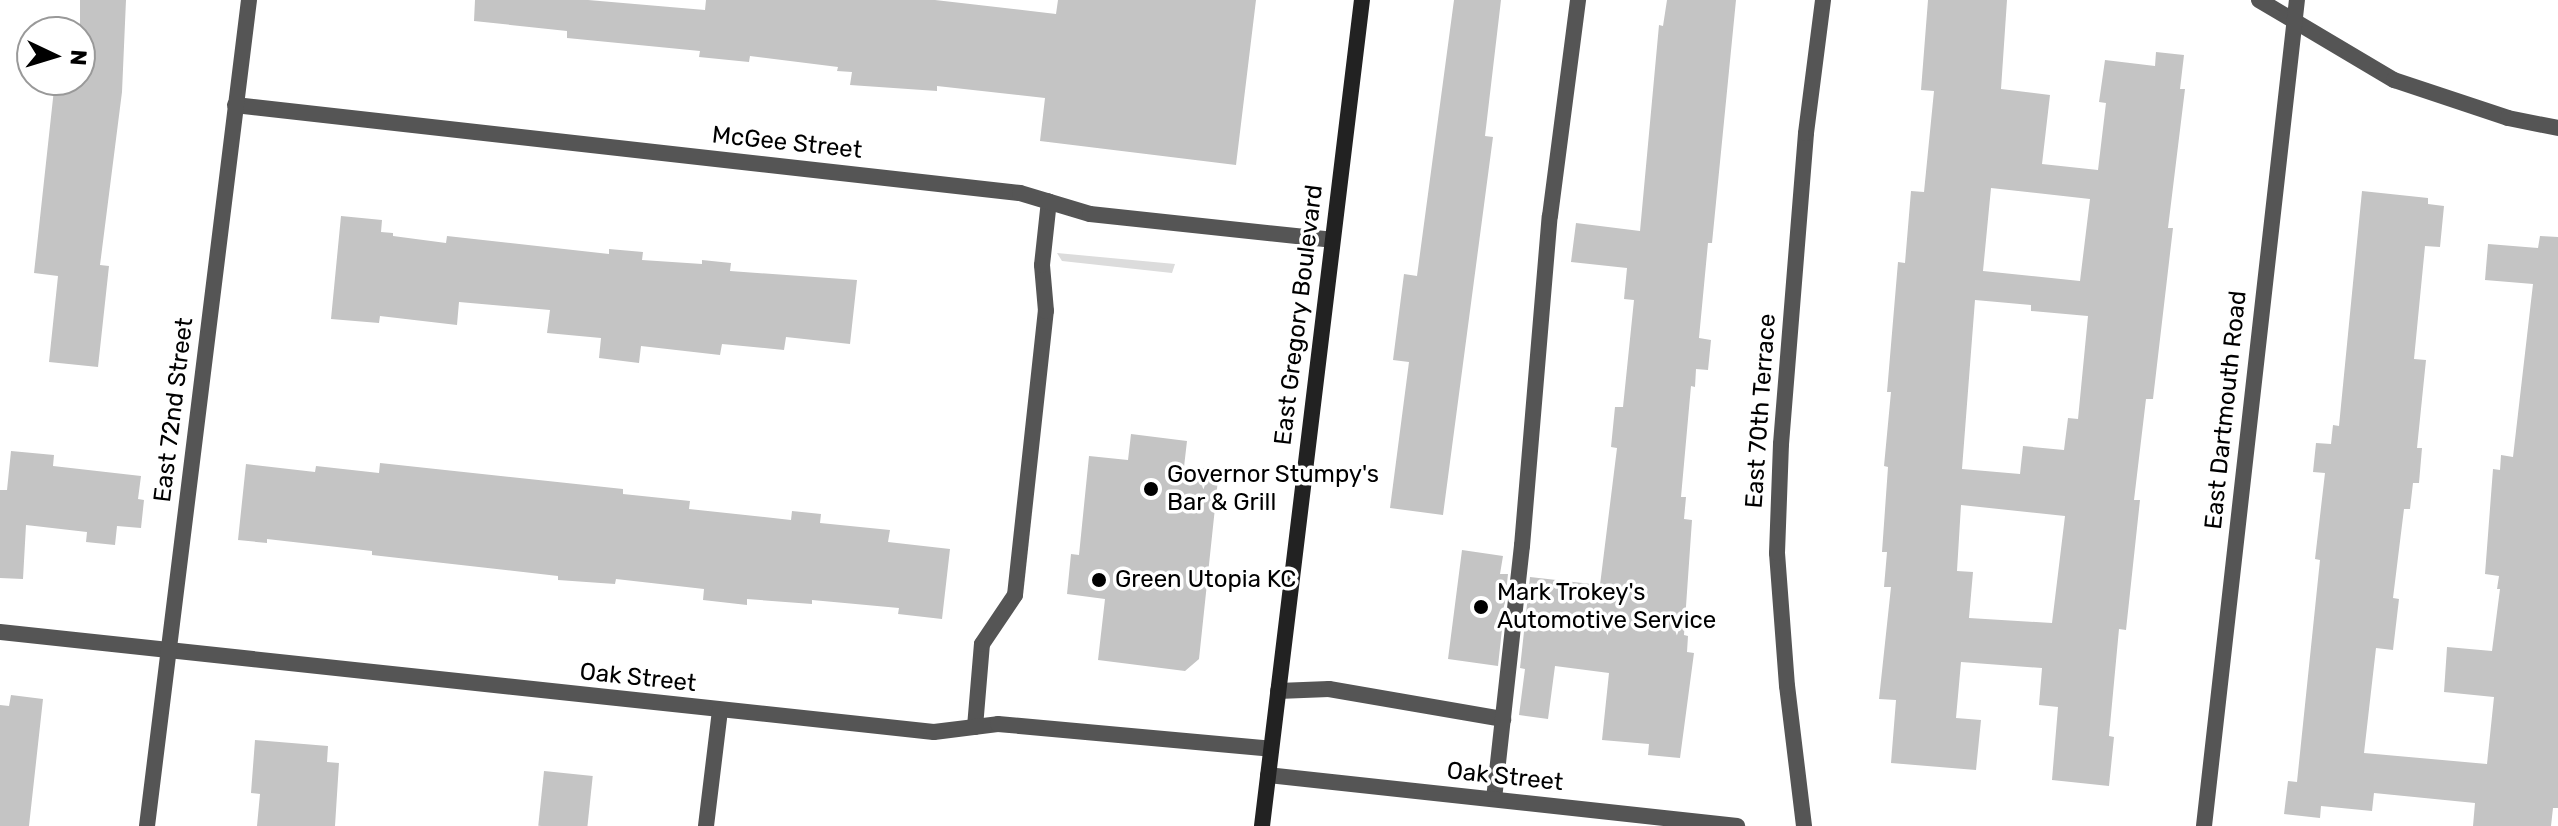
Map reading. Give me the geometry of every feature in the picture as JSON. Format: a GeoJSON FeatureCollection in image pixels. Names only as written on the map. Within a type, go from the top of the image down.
{"type":"FeatureCollection","features":[{"type":"Feature","properties":{"kind":"main road","name":"East Gregory Boulevard"},"geometry":{"type":"LineString","coordinates":[[1262,826],[1362,0]]}},
{"type":"Feature","properties":{"kind":"street","name":"East 72nd Street"},"geometry":{"type":"LineString","coordinates":[[147,826],[249,0]]}},
{"type":"Feature","properties":{"kind":"street"},"geometry":{"type":"LineString","coordinates":[[1494,799],[1522,546],[1550,216],[1578,0]]}},
{"type":"Feature","properties":{"kind":"street","name":"East 70th Terrace"},"geometry":{"type":"LineString","coordinates":[[1804,826],[1787,686],[1777,553],[1781,444],[1806,133],[1823,0]]}},
{"type":"Feature","properties":{"kind":"street"},"geometry":{"type":"LineString","coordinates":[[2259,0],[2394,80],[2508,118],[2558,128]]}},
{"type":"Feature","properties":{"kind":"street","name":"East Dartmouth Road"},"geometry":{"type":"LineString","coordinates":[[2204,826],[2297,0]]}},
{"type":"Feature","properties":{"kind":"street","name":"McGee Street"},"geometry":{"type":"LineString","coordinates":[[235,105],[1020,193],[1090,214],[1332,240]]}},
{"type":"Feature","properties":{"kind":"street"},"geometry":{"type":"LineString","coordinates":[[975,727],[982,644],[1015,595],[1046,311],[1042,265],[1049,201]]}},
{"type":"Feature","properties":{"kind":"street","name":"Oak Street"},"geometry":{"type":"LineString","coordinates":[[0,632],[168,653],[934,732],[998,724],[1271,749]]}},
{"type":"Feature","properties":{"kind":"street"},"geometry":{"type":"LineString","coordinates":[[1278,691],[1329,689],[1503,719]]}},
{"type":"Feature","properties":{"kind":"street"},"geometry":{"type":"LineString","coordinates":[[706,826],[720,710]]}},
{"type":"Feature","properties":{"kind":"street","name":"Oak Street"},"geometry":{"type":"LineString","coordinates":[[1268,775],[1737,826]]}},
{"type":"Feature","properties":{"kind":"shaded area"},"geometry":{"type":"Polygon","coordinates":[[[1057,253],[1175,264],[1172,273],[1062,261],[1057,253]]]}},
{"type":"Feature","properties":{"kind":"building"},"geometry":{"type":"Polygon","coordinates":[[[80,0],[126,0],[122,92],[100,265],[109,266],[98,367],[49,362],[58,276],[34,273],[53,96],[96,96],[96,16],[80,16],[80,0]]]}},
{"type":"Feature","properties":{"kind":"building"},"geometry":{"type":"Polygon","coordinates":[[[475,0],[588,0],[705,10],[706,0],[935,0],[1056,14],[1058,0],[1256,0],[1236,165],[1040,141],[1045,98],[937,86],[937,91],[850,85],[852,72],[837,71],[838,67],[750,56],[749,62],[699,57],[700,51],[567,38],[567,31],[474,21],[475,0]]]}},
{"type":"Feature","properties":{"kind":"building"},"geometry":{"type":"Polygon","coordinates":[[[1454,0],[1501,0],[1485,136],[1493,137],[1443,515],[1390,508],[1409,362],[1393,360],[1404,274],[1417,276],[1454,0]]]}},
{"type":"Feature","properties":{"kind":"building"},"geometry":{"type":"Polygon","coordinates":[[[1667,0],[1736,0],[1712,243],[1708,243],[1699,338],[1711,340],[1708,370],[1696,369],[1695,387],[1691,386],[1681,497],[1686,497],[1684,519],[1692,520],[1684,635],[1688,636],[1687,652],[1694,653],[1680,758],[1648,755],[1649,744],[1602,740],[1609,673],[1555,666],[1548,719],[1519,715],[1525,669],[1520,668],[1530,577],[1600,585],[1617,448],[1611,447],[1615,407],[1623,407],[1634,300],[1624,299],[1627,268],[1571,262],[1576,223],[1640,231],[1659,25],[1663,26],[1667,0]]]}},
{"type":"Feature","properties":{"kind":"building"},"geometry":{"type":"Polygon","coordinates":[[[1928,0],[2007,0],[2001,89],[2050,95],[2042,164],[2098,170],[2106,103],[2099,102],[2105,60],[2155,66],[2156,52],[2184,55],[2180,89],[2185,89],[2168,228],[2173,228],[2153,399],[2146,399],[2134,500],[2140,500],[2126,630],[2119,629],[2109,736],[2114,737],[2109,786],[2052,780],[2058,707],[2039,705],[2042,668],[1961,662],[1956,718],[1981,720],[1976,770],[1891,763],[1896,700],[1879,699],[1891,587],[1884,587],[1887,552],[1882,552],[1888,467],[1884,466],[1891,392],[1887,392],[1898,262],[1905,263],[1911,191],[1924,192],[1934,91],[1921,90],[1928,0]],[[1991,188],[1983,271],[2080,281],[2090,199],[1991,188]],[[1975,300],[1962,469],[2020,474],[2023,446],[2064,450],[2068,418],[2078,419],[2088,316],[2031,311],[2031,305],[1975,300]],[[1961,505],[1957,571],[1973,572],[1969,618],[2052,623],[2065,516],[1961,505]]]}},
{"type":"Feature","properties":{"kind":"building"},"geometry":{"type":"Polygon","coordinates":[[[2362,191],[2428,198],[2428,204],[2444,206],[2440,247],[2425,246],[2414,359],[2426,360],[2417,448],[2422,448],[2419,483],[2413,483],[2410,509],[2404,509],[2393,598],[2399,599],[2393,650],[2376,648],[2364,753],[2487,764],[2494,697],[2444,692],[2447,647],[2492,651],[2500,589],[2497,589],[2499,576],[2485,574],[2493,469],[2500,470],[2501,455],[2513,457],[2533,284],[2485,280],[2488,244],[2538,248],[2540,236],[2558,237],[2558,808],[2553,808],[2551,826],[2473,826],[2475,803],[2374,793],[2372,811],[2321,806],[2320,818],[2284,814],[2288,781],[2297,782],[2320,560],[2315,559],[2325,473],[2313,472],[2316,443],[2331,444],[2333,425],[2339,426],[2362,191]]]}},
{"type":"Feature","properties":{"kind":"building"},"geometry":{"type":"Polygon","coordinates":[[[341,216],[382,220],[381,232],[393,233],[393,236],[446,243],[447,236],[609,254],[609,249],[643,252],[642,260],[702,264],[702,260],[731,263],[730,271],[857,280],[850,344],[786,337],[784,350],[722,344],[720,355],[641,346],[639,363],[599,358],[601,338],[547,333],[550,310],[459,302],[457,325],[380,316],[379,323],[331,319],[341,216]]]}},
{"type":"Feature","properties":{"kind":"building"},"geometry":{"type":"Polygon","coordinates":[[[1131,434],[1187,441],[1184,467],[1219,470],[1199,659],[1185,671],[1098,660],[1105,599],[1067,594],[1071,554],[1079,555],[1089,456],[1128,460],[1131,434]]]}},
{"type":"Feature","properties":{"kind":"building"},"geometry":{"type":"Polygon","coordinates":[[[11,451],[54,455],[53,466],[141,476],[138,499],[144,500],[141,528],[117,526],[115,545],[86,542],[87,532],[26,525],[23,579],[0,578],[0,490],[7,490],[11,451]]]}},
{"type":"Feature","properties":{"kind":"building"},"geometry":{"type":"Polygon","coordinates":[[[380,463],[623,489],[623,494],[690,501],[689,509],[791,520],[792,511],[821,514],[820,523],[890,530],[888,542],[950,549],[942,619],[898,614],[899,608],[812,600],[812,604],[747,599],[747,605],[703,600],[704,589],[616,579],[615,584],[558,580],[558,576],[372,555],[372,551],[267,539],[267,543],[238,540],[246,464],[315,472],[316,466],[379,473],[380,463]]]}},
{"type":"Feature","properties":{"kind":"building","name":"Mark Trokey's Automotive Service"},"geometry":{"type":"Polygon","coordinates":[[[1462,550],[1503,556],[1500,574],[1508,574],[1498,666],[1448,659],[1462,550]]]}},
{"type":"Feature","properties":{"kind":"building"},"geometry":{"type":"Polygon","coordinates":[[[11,695],[43,699],[29,826],[0,826],[0,705],[9,706],[11,695]]]}},
{"type":"Feature","properties":{"kind":"building"},"geometry":{"type":"Polygon","coordinates":[[[255,740],[328,746],[327,762],[339,763],[335,826],[257,826],[260,794],[251,793],[255,740]]]}},
{"type":"Feature","properties":{"kind":"building"},"geometry":{"type":"Polygon","coordinates":[[[544,771],[593,776],[587,826],[538,826],[544,771]]]}},
{"type":"Feature","properties":{"kind":"place","name":"Governor Stumpy's Bar & Grill"},"geometry":{"type":"Point","coordinates":[1151,489]}},
{"type":"Feature","properties":{"kind":"place","name":"Green Utopia KC"},"geometry":{"type":"Point","coordinates":[1099,580]}},
{"type":"Feature","properties":{"kind":"place","name":"Mark Trokey's Automotive Service"},"geometry":{"type":"Point","coordinates":[1481,607]}}]}
